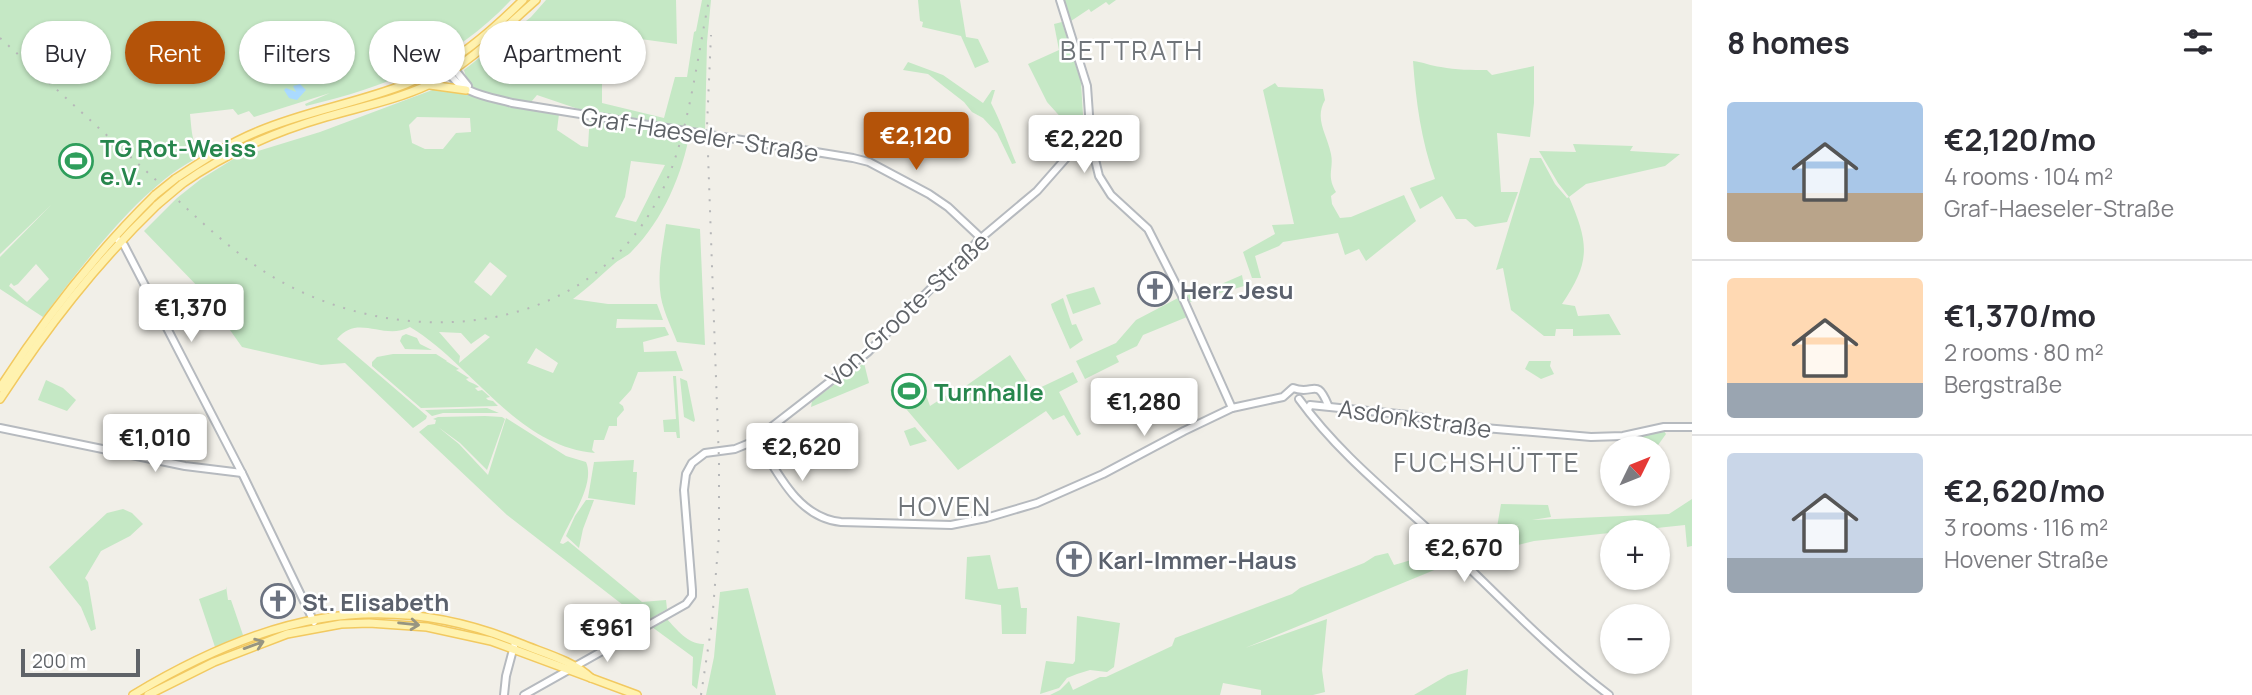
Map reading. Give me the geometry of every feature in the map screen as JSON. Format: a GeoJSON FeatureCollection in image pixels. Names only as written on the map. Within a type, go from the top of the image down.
{"type":"FeatureCollection","features":[{"type":"Feature","properties":{"kind":"main road"},"geometry":{"type":"LineString","coordinates":[[465,50],[523,0]]}},
{"type":"Feature","properties":{"kind":"main road"},"geometry":{"type":"LineString","coordinates":[[465,59],[537,0]]}},
{"type":"Feature","properties":{"kind":"main road"},"geometry":{"type":"LineString","coordinates":[[0,399],[56,317],[117,239],[157,205],[179,181],[223,148],[258,131],[404,84]]}},
{"type":"Feature","properties":{"kind":"main road"},"geometry":{"type":"LineString","coordinates":[[0,388],[52,313],[155,195],[261,139],[398,97],[426,85],[443,85],[466,90]]}},
{"type":"Feature","properties":{"kind":"main road"},"geometry":{"type":"LineString","coordinates":[[133,695],[195,661],[256,634],[313,619],[368,613],[414,616],[469,626],[568,671],[637,695]]}},
{"type":"Feature","properties":{"kind":"main road"},"geometry":{"type":"LineString","coordinates":[[148,695],[254,645],[317,627],[341,624],[403,623],[466,634],[513,645],[577,667],[592,678]]}},
{"type":"Feature","properties":{"kind":"street"},"geometry":{"type":"LineString","coordinates":[[1060,0],[1087,86],[1089,132],[1094,163],[1103,186],[1140,220],[1154,240],[1232,408]]}},
{"type":"Feature","properties":{"kind":"street","name":"Graf-Haeseler-Straße"},"geometry":{"type":"LineString","coordinates":[[461,84],[466,90],[551,110],[865,161],[935,198],[981,238]]}},
{"type":"Feature","properties":{"kind":"street","name":"Graf-Haeseler-Straße"},"geometry":{"type":"LineString","coordinates":[[465,84],[480,94]]}},
{"type":"Feature","properties":{"kind":"street","name":"Von-Groote-Straße"},"geometry":{"type":"LineString","coordinates":[[577,667],[665,617],[686,604],[692,596],[684,480],[692,463],[705,453],[735,449],[755,440],[868,352],[981,238],[1037,191],[1089,132]]}},
{"type":"Feature","properties":{"kind":"street"},"geometry":{"type":"LineString","coordinates":[[117,239],[124,245],[242,473],[317,627]]}},
{"type":"Feature","properties":{"kind":"street"},"geometry":{"type":"LineString","coordinates":[[755,440],[809,512],[823,519],[951,526],[1043,501],[1103,474],[1232,408],[1296,397],[1318,390],[1328,405]]}},
{"type":"Feature","properties":{"kind":"street"},"geometry":{"type":"LineString","coordinates":[[1296,397],[1355,463],[1511,611],[1609,695]]}},
{"type":"Feature","properties":{"kind":"street"},"geometry":{"type":"LineString","coordinates":[[1296,397],[1307,415],[1314,419]]}},
{"type":"Feature","properties":{"kind":"street","name":"Asdonkstraße"},"geometry":{"type":"LineString","coordinates":[[1308,410],[1310,405],[1328,405],[1408,415],[1461,426],[1591,437],[1623,436],[1664,427],[1692,427]]}},
{"type":"Feature","properties":{"kind":"street"},"geometry":{"type":"LineString","coordinates":[[0,428],[185,466],[242,473]]}},
{"type":"Feature","properties":{"kind":"street"},"geometry":{"type":"LineString","coordinates":[[504,695],[513,645]]}},
{"type":"Feature","properties":{"kind":"street"},"geometry":{"type":"LineString","coordinates":[[524,695],[577,667]]}},
{"type":"Feature","properties":{"kind":"green space"},"geometry":{"type":"Polygon","coordinates":[[[0,0],[511,0],[489,21],[479,21],[479,29],[465,41],[465,21],[369,21],[369,84],[380,84],[364,90],[306,106],[305,104],[330,93],[254,117],[249,111],[238,115],[233,109],[190,114],[194,140],[201,156],[179,169],[136,206],[95,251],[43,317],[0,289],[0,257],[51,205],[0,254],[0,0]],[[36,264],[18,284],[14,286],[11,283],[9,286],[27,302],[49,279],[36,264]]]}},
{"type":"Feature","properties":{"kind":"green space"},"geometry":{"type":"Polygon","coordinates":[[[546,0],[676,0],[677,44],[646,40],[646,21],[526,21],[546,0]]]}},
{"type":"Feature","properties":{"kind":"green space"},"geometry":{"type":"Polygon","coordinates":[[[702,0],[711,0],[705,132],[690,131],[677,179],[662,210],[643,239],[630,253],[573,299],[608,304],[657,304],[663,320],[617,319],[616,328],[665,327],[669,335],[643,342],[644,352],[676,351],[683,371],[638,372],[631,390],[619,403],[624,410],[617,418],[617,426],[609,426],[604,440],[594,440],[592,450],[595,453],[567,447],[542,436],[518,420],[433,343],[410,327],[390,331],[353,328],[337,339],[427,416],[413,428],[345,363],[321,365],[242,347],[203,292],[144,231],[177,198],[235,158],[320,132],[435,89],[456,92],[467,81],[465,69],[479,58],[479,84],[602,84],[602,103],[664,118],[675,77],[687,77],[702,0]],[[537,95],[526,108],[559,114],[557,130],[581,146],[588,147],[590,113],[537,95]],[[417,117],[409,125],[412,143],[425,149],[443,149],[456,133],[471,132],[470,118],[417,117]],[[631,161],[625,197],[615,217],[636,222],[665,165],[631,161]],[[490,262],[474,282],[491,296],[507,276],[490,262]],[[439,332],[460,356],[459,363],[490,337],[485,334],[471,344],[461,333],[439,332]],[[536,348],[527,363],[553,373],[558,363],[536,348]]]}},
{"type":"Feature","properties":{"kind":"green space"},"geometry":{"type":"Polygon","coordinates":[[[918,0],[960,0],[966,37],[978,39],[989,62],[975,68],[961,36],[922,27],[918,0]]]}},
{"type":"Feature","properties":{"kind":"green space"},"geometry":{"type":"Polygon","coordinates":[[[1064,0],[1116,0],[1109,5],[1106,2],[1091,12],[1089,9],[1071,21],[1064,0]]]}},
{"type":"Feature","properties":{"kind":"green space"},"geometry":{"type":"Polygon","coordinates":[[[1062,22],[1081,82],[1084,131],[1081,135],[1074,132],[1047,102],[1028,64],[1059,50],[1054,24],[1062,22]]]}},
{"type":"Feature","properties":{"kind":"green space"},"geometry":{"type":"Polygon","coordinates":[[[1413,61],[1452,69],[1487,70],[1492,75],[1534,66],[1530,137],[1497,133],[1501,192],[1518,192],[1507,222],[1475,227],[1466,219],[1456,219],[1442,196],[1420,209],[1410,188],[1435,179],[1420,121],[1413,61]]]}},
{"type":"Feature","properties":{"kind":"green space"},"geometry":{"type":"Polygon","coordinates":[[[908,62],[943,75],[983,103],[992,90],[995,90],[991,103],[1016,163],[1012,164],[997,133],[983,118],[972,112],[964,102],[928,74],[903,70],[908,62]]]}},
{"type":"Feature","properties":{"kind":"green space"},"geometry":{"type":"Polygon","coordinates":[[[1275,83],[1278,87],[1323,89],[1325,100],[1321,120],[1331,154],[1331,176],[1336,192],[1331,196],[1332,204],[1340,218],[1351,217],[1404,195],[1416,221],[1366,261],[1359,249],[1345,255],[1338,233],[1283,242],[1255,256],[1261,278],[1252,278],[1243,252],[1275,234],[1272,225],[1294,224],[1263,90],[1275,83]]]}},
{"type":"Feature","properties":{"kind":"green space"},"geometry":{"type":"Polygon","coordinates":[[[1573,144],[1633,146],[1630,151],[1680,154],[1665,166],[1586,184],[1569,197],[1539,151],[1576,152],[1573,144]]]}},
{"type":"Feature","properties":{"kind":"green space"},"geometry":{"type":"Polygon","coordinates":[[[1530,158],[1541,158],[1555,184],[1569,197],[1580,228],[1584,252],[1578,276],[1562,304],[1575,306],[1578,316],[1609,314],[1621,335],[1573,336],[1573,329],[1556,329],[1555,336],[1544,336],[1511,310],[1503,268],[1496,270],[1530,158]]]}},
{"type":"Feature","properties":{"kind":"green space"},"geometry":{"type":"Polygon","coordinates":[[[666,224],[700,229],[705,345],[677,342],[664,310],[660,273],[666,224]]]}},
{"type":"Feature","properties":{"kind":"green space"},"geometry":{"type":"Polygon","coordinates":[[[1242,275],[1244,286],[1190,302],[1187,295],[1210,284],[1212,288],[1242,275]]]}},
{"type":"Feature","properties":{"kind":"green space"},"geometry":{"type":"Polygon","coordinates":[[[1094,287],[1101,304],[1073,314],[1066,295],[1094,287]]]}},
{"type":"Feature","properties":{"kind":"green space"},"geometry":{"type":"Polygon","coordinates":[[[1063,298],[1072,325],[1076,324],[1083,340],[1070,349],[1051,304],[1063,298]]]}},
{"type":"Feature","properties":{"kind":"green space"},"geometry":{"type":"Polygon","coordinates":[[[1178,298],[1187,317],[1143,335],[1137,346],[1116,356],[1119,362],[1085,379],[1076,361],[1116,343],[1136,320],[1178,298]]]}},
{"type":"Feature","properties":{"kind":"green space"},"geometry":{"type":"Polygon","coordinates":[[[406,334],[417,338],[420,344],[432,350],[405,349],[400,341],[406,334]]]}},
{"type":"Feature","properties":{"kind":"green space"},"geometry":{"type":"Polygon","coordinates":[[[393,354],[436,354],[459,369],[456,370],[469,378],[466,379],[479,387],[475,388],[482,390],[490,397],[486,398],[488,400],[498,406],[421,408],[372,366],[377,357],[393,354]]]}},
{"type":"Feature","properties":{"kind":"green space"},"geometry":{"type":"Polygon","coordinates":[[[1010,355],[1033,391],[1073,372],[1078,382],[1059,392],[1081,434],[1077,436],[1064,415],[1053,420],[1046,411],[958,470],[890,390],[903,377],[923,397],[926,395],[930,406],[947,395],[950,397],[1010,355]]]}},
{"type":"Feature","properties":{"kind":"green space"},"geometry":{"type":"Polygon","coordinates":[[[1529,361],[1551,361],[1554,374],[1541,379],[1525,369],[1529,361]]]}},
{"type":"Feature","properties":{"kind":"green space"},"geometry":{"type":"Polygon","coordinates":[[[864,363],[869,383],[811,407],[812,401],[864,363]]]}},
{"type":"Feature","properties":{"kind":"green space"},"geometry":{"type":"Polygon","coordinates":[[[673,376],[676,376],[680,438],[677,438],[676,432],[664,432],[663,420],[676,419],[673,376]]]}},
{"type":"Feature","properties":{"kind":"green space"},"geometry":{"type":"Polygon","coordinates":[[[680,378],[687,381],[694,422],[684,417],[680,378]]]}},
{"type":"Feature","properties":{"kind":"green space"},"geometry":{"type":"Polygon","coordinates":[[[46,380],[63,388],[76,400],[67,411],[38,400],[46,380]]]}},
{"type":"Feature","properties":{"kind":"green space"},"geometry":{"type":"Polygon","coordinates":[[[487,408],[499,413],[443,413],[432,416],[425,410],[487,408]]]}},
{"type":"Feature","properties":{"kind":"green space"},"geometry":{"type":"Polygon","coordinates":[[[485,416],[505,419],[487,470],[460,443],[438,427],[459,444],[488,475],[506,418],[566,456],[586,462],[588,471],[584,492],[560,543],[568,541],[642,602],[666,600],[667,609],[650,619],[637,609],[632,612],[507,515],[419,432],[428,425],[435,424],[436,420],[433,419],[438,417],[485,416]]]}},
{"type":"Feature","properties":{"kind":"green space"},"geometry":{"type":"Polygon","coordinates":[[[915,427],[927,441],[910,446],[904,431],[915,427]]]}},
{"type":"Feature","properties":{"kind":"green space"},"geometry":{"type":"Polygon","coordinates":[[[1664,431],[1666,434],[1665,436],[1641,436],[1664,431]]]}},
{"type":"Feature","properties":{"kind":"green space"},"geometry":{"type":"Polygon","coordinates":[[[634,460],[633,472],[637,472],[635,505],[588,498],[594,462],[634,460]]]}},
{"type":"Feature","properties":{"kind":"green space"},"geometry":{"type":"Polygon","coordinates":[[[1692,499],[1692,546],[1687,547],[1685,525],[1670,527],[1670,520],[1600,520],[1600,534],[1534,541],[1461,559],[1245,648],[1327,619],[1322,670],[1325,692],[1313,695],[1261,695],[1261,690],[1223,683],[1220,695],[1050,695],[1069,681],[1073,690],[1100,677],[1106,677],[1172,646],[1175,638],[1292,594],[1300,588],[1364,563],[1375,556],[1388,553],[1394,565],[1497,535],[1521,524],[1496,533],[1501,504],[1548,505],[1551,517],[1532,520],[1669,514],[1692,499]]]}},
{"type":"Feature","properties":{"kind":"green space"},"geometry":{"type":"Polygon","coordinates":[[[586,500],[594,500],[579,548],[566,536],[586,500]]]}},
{"type":"Feature","properties":{"kind":"green space"},"geometry":{"type":"Polygon","coordinates":[[[123,509],[132,513],[143,524],[130,536],[101,551],[85,578],[96,629],[91,631],[81,607],[49,567],[107,513],[123,509]]]}},
{"type":"Feature","properties":{"kind":"green space"},"geometry":{"type":"Polygon","coordinates":[[[990,555],[998,589],[1018,587],[1021,608],[1027,608],[1026,634],[1002,634],[1001,605],[965,599],[967,557],[990,555]]]}},
{"type":"Feature","properties":{"kind":"green space"},"geometry":{"type":"Polygon","coordinates":[[[226,586],[228,600],[231,600],[243,635],[215,647],[199,599],[226,589],[226,586]]]}},
{"type":"Feature","properties":{"kind":"green space"},"geometry":{"type":"Polygon","coordinates":[[[748,588],[776,695],[706,695],[714,657],[720,592],[748,588]]]}},
{"type":"Feature","properties":{"kind":"green space"},"geometry":{"type":"Polygon","coordinates":[[[1077,616],[1120,623],[1114,667],[1107,672],[1090,670],[1077,674],[1067,678],[1059,688],[1040,694],[1046,661],[1073,664],[1075,661],[1077,616]]]}},
{"type":"Feature","properties":{"kind":"green space"},"geometry":{"type":"Polygon","coordinates":[[[667,619],[688,639],[704,644],[697,689],[692,685],[693,657],[652,627],[667,619]]]}},
{"type":"Feature","properties":{"kind":"green space"},"geometry":{"type":"Polygon","coordinates":[[[1468,669],[1466,695],[1414,695],[1448,675],[1468,669]]]}},
{"type":"Feature","properties":{"kind":"water"},"geometry":{"type":"Polygon","coordinates":[[[300,84],[306,90],[297,100],[289,98],[284,90],[286,88],[296,92],[293,86],[300,84]]]}},
{"type":"Feature","properties":{"kind":"railway"},"geometry":{"type":"LineString","coordinates":[[0,38],[209,228],[265,272],[315,298],[369,315],[425,322],[480,320],[533,306],[582,282],[624,247],[658,199],[677,153],[690,102],[709,0]]}},
{"type":"Feature","properties":{"kind":"railway"},"geometry":{"type":"LineString","coordinates":[[701,695],[712,622],[719,535],[719,462],[707,126],[711,35]]}},
{"type":"Feature","properties":{"kind":"place","name":"TG Rot-Weiss e.V."},"geometry":{"type":"Point","coordinates":[76,161]}},
{"type":"Feature","properties":{"kind":"place","name":"Herz Jesu"},"geometry":{"type":"Point","coordinates":[1155,289]}},
{"type":"Feature","properties":{"kind":"place","name":"Turnhalle"},"geometry":{"type":"Point","coordinates":[909,391]}},
{"type":"Feature","properties":{"kind":"place","name":"Karl-Immer-Haus"},"geometry":{"type":"Point","coordinates":[1074,559]}},
{"type":"Feature","properties":{"kind":"place","name":"St. Elisabeth"},"geometry":{"type":"Point","coordinates":[278,601]}},
{"type":"Feature","properties":{"kind":"district","name":"BETTRATH"},"geometry":{"type":"Point","coordinates":[1132,50]}},
{"type":"Feature","properties":{"kind":"district","name":"FUCHSHÜTTE"},"geometry":{"type":"Point","coordinates":[1487,462]}},
{"type":"Feature","properties":{"kind":"district","name":"HOVEN"},"geometry":{"type":"Point","coordinates":[945,506]}}]}
